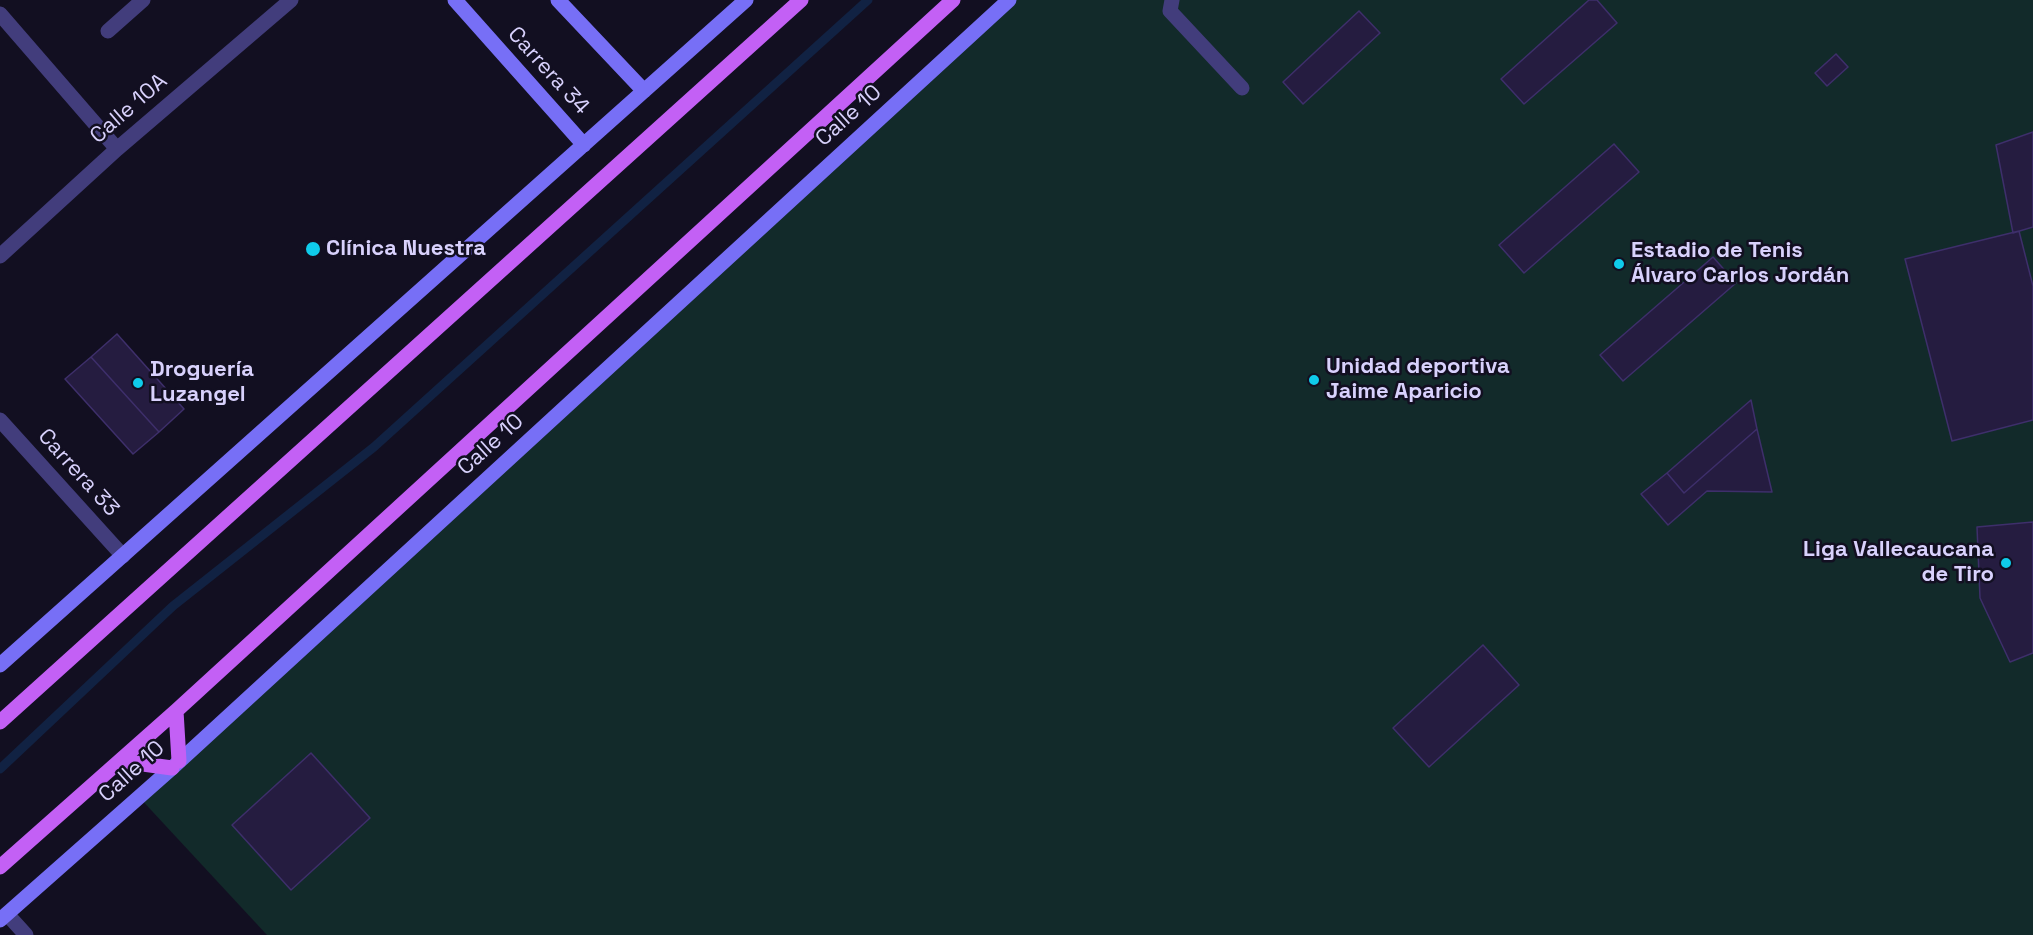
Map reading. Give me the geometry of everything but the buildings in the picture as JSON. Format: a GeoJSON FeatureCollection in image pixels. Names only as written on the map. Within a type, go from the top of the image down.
{"type":"FeatureCollection","features":[{"type":"Feature","properties":{"kind":"main road"},"geometry":{"type":"LineString","coordinates":[[0,722],[801,0]]}},
{"type":"Feature","properties":{"kind":"main road","name":"Calle 10"},"geometry":{"type":"LineString","coordinates":[[0,867],[176,711],[953,0]]}},
{"type":"Feature","properties":{"kind":"main road"},"geometry":{"type":"LineString","coordinates":[[121,761],[176,764],[176,711]]}},
{"type":"Feature","properties":{"kind":"street"},"geometry":{"type":"LineString","coordinates":[[108,31],[143,0]]}},
{"type":"Feature","properties":{"kind":"street","name":"Calle 10A"},"geometry":{"type":"LineString","coordinates":[[0,256],[117,149],[291,0]]}},
{"type":"Feature","properties":{"kind":"street","name":"Carrera 34"},"geometry":{"type":"LineString","coordinates":[[455,0],[584,145]]}},
{"type":"Feature","properties":{"kind":"street"},"geometry":{"type":"LineString","coordinates":[[558,0],[644,91]]}},
{"type":"Feature","properties":{"kind":"street"},"geometry":{"type":"LineString","coordinates":[[0,665],[746,0]]}},
{"type":"Feature","properties":{"kind":"street","name":"Calle 10"},"geometry":{"type":"LineString","coordinates":[[3,917],[176,764],[1009,0]]}},
{"type":"Feature","properties":{"kind":"street"},"geometry":{"type":"LineString","coordinates":[[1172,0],[1170,11],[1242,88]]}},
{"type":"Feature","properties":{"kind":"street"},"geometry":{"type":"LineString","coordinates":[[0,14],[117,149]]}},
{"type":"Feature","properties":{"kind":"street","name":"Carrera 33"},"geometry":{"type":"LineString","coordinates":[[0,420],[123,556]]}},
{"type":"Feature","properties":{"kind":"street"},"geometry":{"type":"LineString","coordinates":[[3,917],[26,935]]}},
{"type":"Feature","properties":{"kind":"green space","name":"Unidad deportiva Jaime Aparicio"},"geometry":{"type":"Polygon","coordinates":[[[1009,0],[2033,0],[2033,935],[267,935],[139,797],[1009,0]]]}},
{"type":"Feature","properties":{"kind":"waterway"},"geometry":{"type":"LineString","coordinates":[[0,769],[173,606],[374,447],[868,0]]}},
{"type":"Feature","properties":{"kind":"place","name":"Clínica Nuestra"},"geometry":{"type":"Point","coordinates":[313,249]}},
{"type":"Feature","properties":{"kind":"place","name":"Estadio de Tenis Álvaro Carlos Jordán"},"geometry":{"type":"Point","coordinates":[1619,264]}},
{"type":"Feature","properties":{"kind":"place","name":"Unidad deportiva Jaime Aparicio"},"geometry":{"type":"Point","coordinates":[1314,380]}},
{"type":"Feature","properties":{"kind":"place","name":"Droguería Luzangel"},"geometry":{"type":"Point","coordinates":[138,383]}},
{"type":"Feature","properties":{"kind":"place","name":"Liga Vallecaucana de Tiro"},"geometry":{"type":"Point","coordinates":[2006,563]}}]}
